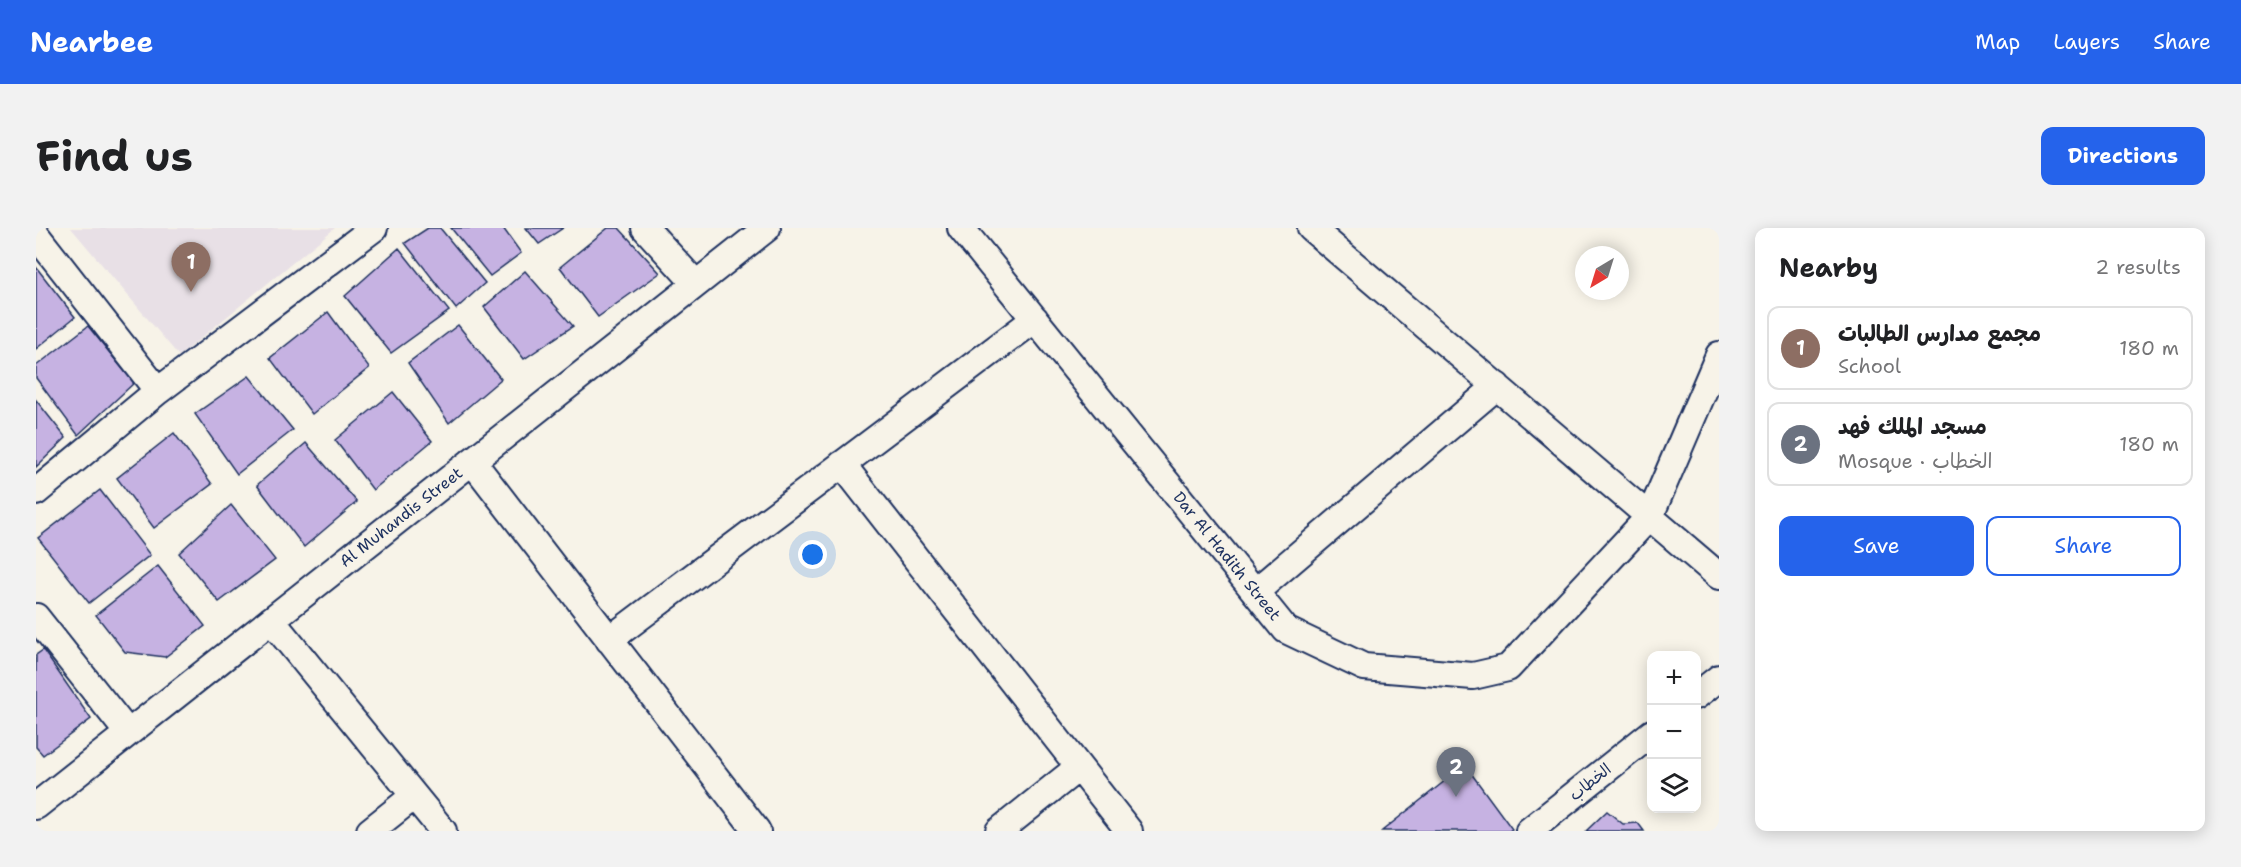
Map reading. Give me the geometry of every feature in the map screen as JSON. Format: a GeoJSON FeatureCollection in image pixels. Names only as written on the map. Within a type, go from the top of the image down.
{"type":"FeatureCollection","features":[{"type":"Feature","properties":{"kind":"street"},"geometry":{"type":"LineString","coordinates":[[36,492],[158,391],[374,228]]}},
{"type":"Feature","properties":{"kind":"street"},"geometry":{"type":"LineString","coordinates":[[645,228],[696,284]]}},
{"type":"Feature","properties":{"kind":"street","name":"Al Muhandis Street"},"geometry":{"type":"LineString","coordinates":[[36,806],[767,228]]}},
{"type":"Feature","properties":{"kind":"street","name":"Dar Al Hadith Street"},"geometry":{"type":"LineString","coordinates":[[961,228],[1286,630],[1364,668],[1473,676],[1508,668],[1650,516],[1719,355]]}},
{"type":"Feature","properties":{"kind":"street"},"geometry":{"type":"LineString","coordinates":[[1311,228],[1719,576]]}},
{"type":"Feature","properties":{"kind":"street"},"geometry":{"type":"LineString","coordinates":[[36,235],[158,391]]}},
{"type":"Feature","properties":{"kind":"street"},"geometry":{"type":"LineString","coordinates":[[609,640],[1035,319]]}},
{"type":"Feature","properties":{"kind":"street"},"geometry":{"type":"LineString","coordinates":[[1256,592],[1497,386]]}},
{"type":"Feature","properties":{"kind":"street"},"geometry":{"type":"LineString","coordinates":[[472,461],[757,831]]}},
{"type":"Feature","properties":{"kind":"street"},"geometry":{"type":"LineString","coordinates":[[842,464],[1129,831]]}},
{"type":"Feature","properties":{"kind":"street"},"geometry":{"type":"LineString","coordinates":[[36,617],[128,733]]}},
{"type":"Feature","properties":{"kind":"street"},"geometry":{"type":"LineString","coordinates":[[271,620],[443,831]]}},
{"type":"Feature","properties":{"kind":"street"},"geometry":{"type":"LineString","coordinates":[[1701,692],[1719,678]]}},
{"type":"Feature","properties":{"kind":"street","name":"الخطاب"},"geometry":{"type":"LineString","coordinates":[[1529,831],[1647,736]]}},
{"type":"Feature","properties":{"kind":"street"},"geometry":{"type":"LineString","coordinates":[[999,831],[1079,767]]}},
{"type":"Feature","properties":{"kind":"street"},"geometry":{"type":"LineString","coordinates":[[370,831],[414,796]]}},
{"type":"Feature","properties":{"kind":"shaded area"},"geometry":{"type":"Polygon","coordinates":[[[71,228],[335,228],[179,356],[71,228]]]}},
{"type":"Feature","properties":{"kind":"building"},"geometry":{"type":"Polygon","coordinates":[[[428,228],[440,228],[485,283],[456,309],[405,243],[428,228]]]}},
{"type":"Feature","properties":{"kind":"building"},"geometry":{"type":"Polygon","coordinates":[[[451,228],[503,228],[521,253],[490,276],[451,228]]]}},
{"type":"Feature","properties":{"kind":"building"},"geometry":{"type":"Polygon","coordinates":[[[526,228],[563,228],[539,244],[526,228]]]}},
{"type":"Feature","properties":{"kind":"building"},"geometry":{"type":"Polygon","coordinates":[[[608,228],[619,228],[660,273],[598,317],[560,267],[608,228]]]}},
{"type":"Feature","properties":{"kind":"building"},"geometry":{"type":"Polygon","coordinates":[[[399,248],[449,311],[391,353],[345,296],[399,248]]]}},
{"type":"Feature","properties":{"kind":"building"},"geometry":{"type":"Polygon","coordinates":[[[36,267],[75,317],[36,349],[36,267]]]}},
{"type":"Feature","properties":{"kind":"building"},"geometry":{"type":"Polygon","coordinates":[[[525,271],[573,326],[524,359],[484,307],[525,271]]]}},
{"type":"Feature","properties":{"kind":"building"},"geometry":{"type":"Polygon","coordinates":[[[328,312],[369,368],[312,414],[270,358],[328,312]]]}},
{"type":"Feature","properties":{"kind":"building"},"geometry":{"type":"Polygon","coordinates":[[[458,325],[501,379],[449,423],[408,363],[458,325]]]}},
{"type":"Feature","properties":{"kind":"building"},"geometry":{"type":"Polygon","coordinates":[[[88,326],[134,383],[78,435],[36,378],[36,366],[88,326]]]}},
{"type":"Feature","properties":{"kind":"building"},"geometry":{"type":"Polygon","coordinates":[[[249,376],[293,430],[237,474],[195,414],[249,376]]]}},
{"type":"Feature","properties":{"kind":"building"},"geometry":{"type":"Polygon","coordinates":[[[393,392],[432,441],[373,490],[335,440],[393,392]]]}},
{"type":"Feature","properties":{"kind":"building"},"geometry":{"type":"Polygon","coordinates":[[[36,400],[66,438],[36,467],[36,400]]]}},
{"type":"Feature","properties":{"kind":"building"},"geometry":{"type":"Polygon","coordinates":[[[174,433],[212,484],[154,528],[117,478],[174,433]]]}},
{"type":"Feature","properties":{"kind":"building"},"geometry":{"type":"Polygon","coordinates":[[[306,443],[357,502],[304,547],[257,485],[306,443]]]}},
{"type":"Feature","properties":{"kind":"building"},"geometry":{"type":"Polygon","coordinates":[[[100,490],[150,555],[89,603],[38,538],[100,490]]]}},
{"type":"Feature","properties":{"kind":"building"},"geometry":{"type":"Polygon","coordinates":[[[231,505],[275,560],[219,602],[179,553],[231,505]]]}},
{"type":"Feature","properties":{"kind":"building"},"geometry":{"type":"Polygon","coordinates":[[[158,566],[205,626],[165,657],[125,652],[96,615],[158,566]]]}},
{"type":"Feature","properties":{"kind":"building"},"geometry":{"type":"Polygon","coordinates":[[[43,650],[91,719],[43,755],[36,747],[36,655],[43,650]]]}},
{"type":"Feature","properties":{"kind":"building"},"geometry":{"type":"Polygon","coordinates":[[[1465,765],[1512,829],[1509,831],[1382,831],[1465,765]]]}},
{"type":"Feature","properties":{"kind":"building"},"geometry":{"type":"Polygon","coordinates":[[[1607,811],[1623,824],[1638,823],[1644,831],[1586,831],[1607,811]]]}},
{"type":"Feature","properties":{"kind":"place","name":"مجمع مدارس الطالبات"},"geometry":{"type":"Point","coordinates":[191,292]}},
{"type":"Feature","properties":{"kind":"place","name":"مسجد الملك فهد"},"geometry":{"type":"Point","coordinates":[1456,797]}}]}
